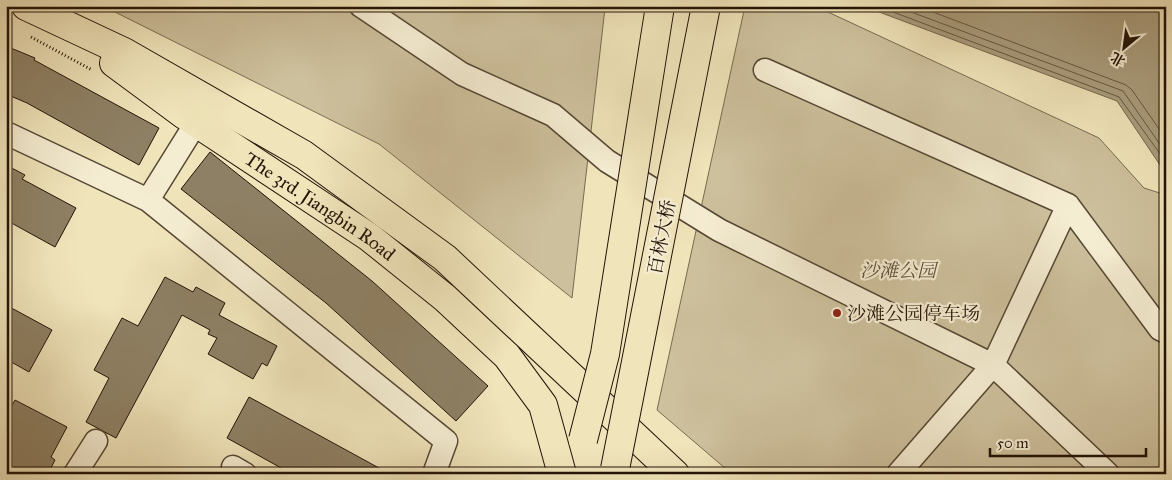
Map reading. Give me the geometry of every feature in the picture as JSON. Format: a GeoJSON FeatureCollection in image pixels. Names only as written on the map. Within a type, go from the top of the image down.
{"type":"FeatureCollection","features":[{"type":"Feature","properties":{"kind":"main road","name":"The 3rd. Jiangbin Road"},"geometry":{"type":"LineString","coordinates":[[26,6],[124,52],[304,155],[445,258],[674,474]]}},
{"type":"Feature","properties":{"kind":"main road","name":"百林大桥"},"geometry":{"type":"LineString","coordinates":[[573,474],[605,354],[660,6]]}},
{"type":"Feature","properties":{"kind":"main road","name":"百林大桥"},"geometry":{"type":"LineString","coordinates":[[614,471],[706,6]]}},
{"type":"Feature","properties":{"kind":"main road","name":"The 3rd. Jiangbin Road"},"geometry":{"type":"LineString","coordinates":[[6,12],[115,64],[196,123],[368,237],[445,298],[506,356],[543,405],[562,474]]}},
{"type":"Feature","properties":{"kind":"street"},"geometry":{"type":"LineString","coordinates":[[361,6],[462,74],[553,115],[607,161],[719,230],[993,365],[1108,474]]}},
{"type":"Feature","properties":{"kind":"street"},"geometry":{"type":"LineString","coordinates":[[765,70],[1068,205],[1160,329],[1166,332]]}},
{"type":"Feature","properties":{"kind":"street"},"geometry":{"type":"LineString","coordinates":[[148,200],[196,123]]}},
{"type":"Feature","properties":{"kind":"street"},"geometry":{"type":"LineString","coordinates":[[6,133],[148,200],[446,441],[434,474]]}},
{"type":"Feature","properties":{"kind":"street"},"geometry":{"type":"LineString","coordinates":[[898,474],[993,365],[1068,205]]}},
{"type":"Feature","properties":{"kind":"street"},"geometry":{"type":"LineString","coordinates":[[75,474],[96,441]]}},
{"type":"Feature","properties":{"kind":"green space"},"geometry":{"type":"Polygon","coordinates":[[[103,6],[605,8],[572,298],[379,144],[103,6]]]}},
{"type":"Feature","properties":{"kind":"green space","name":"沙滩公园"},"geometry":{"type":"Polygon","coordinates":[[[745,6],[815,6],[1099,138],[1144,188],[1166,195],[1166,474],[732,474],[657,410],[745,6]]]}},
{"type":"Feature","properties":{"kind":"water"},"geometry":{"type":"Polygon","coordinates":[[[863,6],[1166,6],[1166,168],[1160,165],[1117,101],[863,6]]]}},
{"type":"Feature","properties":{"kind":"building"},"geometry":{"type":"Polygon","coordinates":[[[6,46],[35,58],[34,60],[159,128],[139,165],[27,103],[6,94],[6,46]]]}},
{"type":"Feature","properties":{"kind":"building"},"geometry":{"type":"Polygon","coordinates":[[[210,152],[372,281],[488,386],[456,421],[326,303],[181,189],[210,152]]]}},
{"type":"Feature","properties":{"kind":"building"},"geometry":{"type":"Polygon","coordinates":[[[6,165],[25,175],[22,179],[76,208],[55,247],[6,220],[6,165]]]}},
{"type":"Feature","properties":{"kind":"building"},"geometry":{"type":"Polygon","coordinates":[[[165,277],[193,292],[196,287],[225,303],[219,315],[277,346],[267,366],[262,363],[253,379],[208,354],[217,338],[208,334],[210,330],[182,315],[116,438],[86,422],[109,378],[94,370],[122,318],[138,326],[165,277]]]}},
{"type":"Feature","properties":{"kind":"building"},"geometry":{"type":"Polygon","coordinates":[[[6,305],[52,330],[29,372],[6,359],[6,305]]]}},
{"type":"Feature","properties":{"kind":"building"},"geometry":{"type":"Polygon","coordinates":[[[249,397],[390,474],[292,474],[227,438],[249,397]]]}},
{"type":"Feature","properties":{"kind":"building"},"geometry":{"type":"Polygon","coordinates":[[[15,400],[67,427],[51,457],[55,460],[48,474],[20,474],[6,466],[6,416],[15,400]]]}},
{"type":"Feature","properties":{"kind":"place","name":"沙滩公园停车场"},"geometry":{"type":"Point","coordinates":[837,313]}}]}
